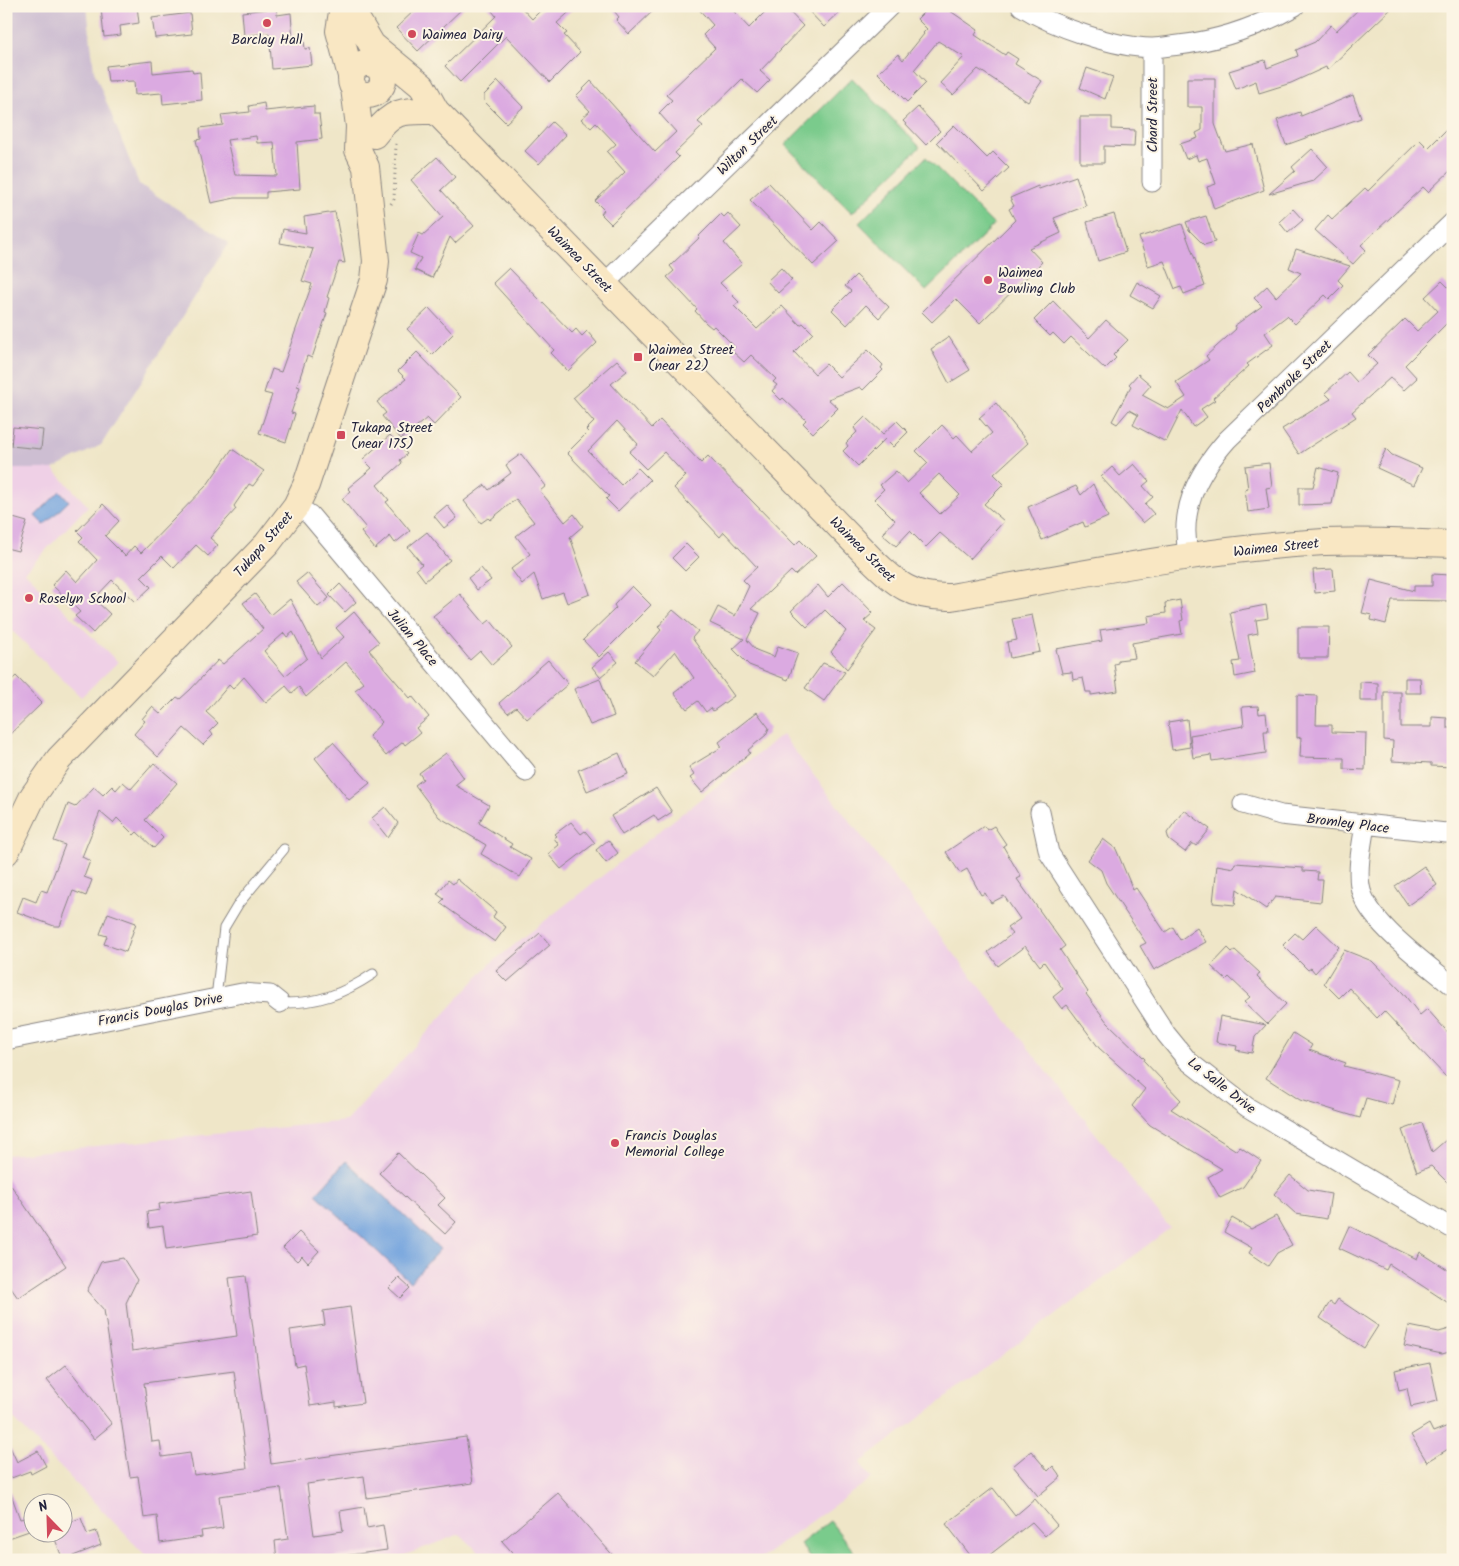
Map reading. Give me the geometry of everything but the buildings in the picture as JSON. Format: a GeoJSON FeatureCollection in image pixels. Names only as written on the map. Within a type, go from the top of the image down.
{"type":"FeatureCollection","features":[{"type":"Feature","properties":{"kind":"main road","name":"Tukapa Street"},"geometry":{"type":"LineString","coordinates":[[343,6],[339,31],[373,74],[385,137],[366,167]]}},
{"type":"Feature","properties":{"kind":"main road"},"geometry":{"type":"LineString","coordinates":[[349,6],[366,37],[373,74]]}},
{"type":"Feature","properties":{"kind":"main road","name":"Tukapa Street"},"geometry":{"type":"LineString","coordinates":[[6,852],[33,796],[59,760],[267,544],[296,506],[311,473],[374,280],[376,261],[366,167],[358,150],[359,126],[373,74]]}},
{"type":"Feature","properties":{"kind":"main road","name":"Waimea Street"},"geometry":{"type":"LineString","coordinates":[[373,74],[436,111],[876,563],[903,588],[917,594],[951,597],[1189,557],[1326,542],[1453,544]]}},
{"type":"Feature","properties":{"kind":"main road"},"geometry":{"type":"LineString","coordinates":[[385,137],[386,120],[395,114],[406,111],[436,111]]}},
{"type":"Feature","properties":{"kind":"street","name":"Wilton Street"},"geometry":{"type":"LineString","coordinates":[[604,284],[890,6]]}},
{"type":"Feature","properties":{"kind":"street"},"geometry":{"type":"LineString","coordinates":[[1021,6],[1061,27],[1152,48],[1216,40],[1246,30],[1295,6]]}},
{"type":"Feature","properties":{"kind":"street","name":"Chard Street"},"geometry":{"type":"LineString","coordinates":[[1152,48],[1152,182]]}},
{"type":"Feature","properties":{"kind":"street","name":"Pembroke Street"},"geometry":{"type":"LineString","coordinates":[[1189,557],[1187,537],[1191,496],[1198,478],[1209,460],[1227,440],[1450,231]]}},
{"type":"Feature","properties":{"kind":"street","name":"Julian Place"},"geometry":{"type":"LineString","coordinates":[[296,506],[310,514],[526,772]]}},
{"type":"Feature","properties":{"kind":"street","name":"Bromley Place"},"geometry":{"type":"LineString","coordinates":[[1244,804],[1281,815],[1446,834],[1453,831]]}},
{"type":"Feature","properties":{"kind":"street","name":"La Salle Drive"},"geometry":{"type":"LineString","coordinates":[[1040,812],[1050,853],[1166,1034],[1188,1061],[1247,1107],[1453,1228]]}},
{"type":"Feature","properties":{"kind":"street"},"geometry":{"type":"LineString","coordinates":[[1365,825],[1359,878],[1360,888],[1367,902],[1379,920],[1397,940],[1453,986]]}},
{"type":"Feature","properties":{"kind":"street","name":"Francis Douglas Drive"},"geometry":{"type":"LineString","coordinates":[[6,1040],[242,993],[263,993],[270,995],[280,1003]]}},
{"type":"Feature","properties":{"kind":"street","name":"Francis Douglas Drive"},"geometry":{"type":"LineString","coordinates":[[6,1026],[37,1033]]}},
{"type":"Feature","properties":{"kind":"lane"},"geometry":{"type":"LineString","coordinates":[[216,998],[221,938],[224,928],[239,903],[284,849]]}},
{"type":"Feature","properties":{"kind":"lane"},"geometry":{"type":"LineString","coordinates":[[280,1003],[307,1004],[323,1000],[355,986],[373,974]]}},
{"type":"Feature","properties":{"kind":"path"},"geometry":{"type":"LineString","coordinates":[[385,137],[394,199]]}},
{"type":"Feature","properties":{"kind":"shaded area"},"geometry":{"type":"Polygon","coordinates":[[[6,6],[87,6],[94,71],[139,184],[229,243],[101,445],[53,469],[6,469],[6,6]]]}},
{"type":"Feature","properties":{"kind":"shaded area","name":"Roselyn School"},"geometry":{"type":"Polygon","coordinates":[[[6,469],[53,469],[88,506],[25,572],[118,662],[81,697],[6,625],[6,469]]]}},
{"type":"Feature","properties":{"kind":"shaded area","name":"Francis Douglas Memorial College"},"geometry":{"type":"Polygon","coordinates":[[[782,735],[1170,1228],[860,1463],[872,1478],[758,1560],[487,1560],[460,1534],[392,1560],[150,1560],[6,1411],[6,1155],[346,1121],[491,963],[782,735]]]}},
{"type":"Feature","properties":{"kind":"green space"},"geometry":{"type":"Polygon","coordinates":[[[852,78],[920,147],[852,213],[785,145],[852,78]]]}},
{"type":"Feature","properties":{"kind":"green space"},"geometry":{"type":"Polygon","coordinates":[[[926,157],[994,225],[926,291],[859,223],[926,157]]]}},
{"type":"Feature","properties":{"kind":"green space"},"geometry":{"type":"Polygon","coordinates":[[[830,1521],[860,1560],[812,1560],[800,1544],[830,1521]]]}},
{"type":"Feature","properties":{"kind":"water"},"geometry":{"type":"Polygon","coordinates":[[[60,491],[69,501],[44,525],[35,516],[60,491]]]}},
{"type":"Feature","properties":{"kind":"water"},"geometry":{"type":"Polygon","coordinates":[[[346,1161],[440,1249],[410,1282],[316,1194],[346,1161]]]}},
{"type":"Feature","properties":{"kind":"place","name":"Barclay Hall"},"geometry":{"type":"Point","coordinates":[267,23]}},
{"type":"Feature","properties":{"kind":"place","name":"Waimea Dairy"},"geometry":{"type":"Point","coordinates":[412,34]}},
{"type":"Feature","properties":{"kind":"place","name":"Waimea Bowling Club"},"geometry":{"type":"Point","coordinates":[988,280]}},
{"type":"Feature","properties":{"kind":"place","name":"Waimea Street (near 22)"},"geometry":{"type":"Point","coordinates":[638,357]}},
{"type":"Feature","properties":{"kind":"place","name":"Tukapa Street (near 175)"},"geometry":{"type":"Point","coordinates":[341,435]}},
{"type":"Feature","properties":{"kind":"place","name":"Roselyn School"},"geometry":{"type":"Point","coordinates":[29,598]}},
{"type":"Feature","properties":{"kind":"place","name":"Francis Douglas Memorial College"},"geometry":{"type":"Point","coordinates":[615,1143]}}]}
